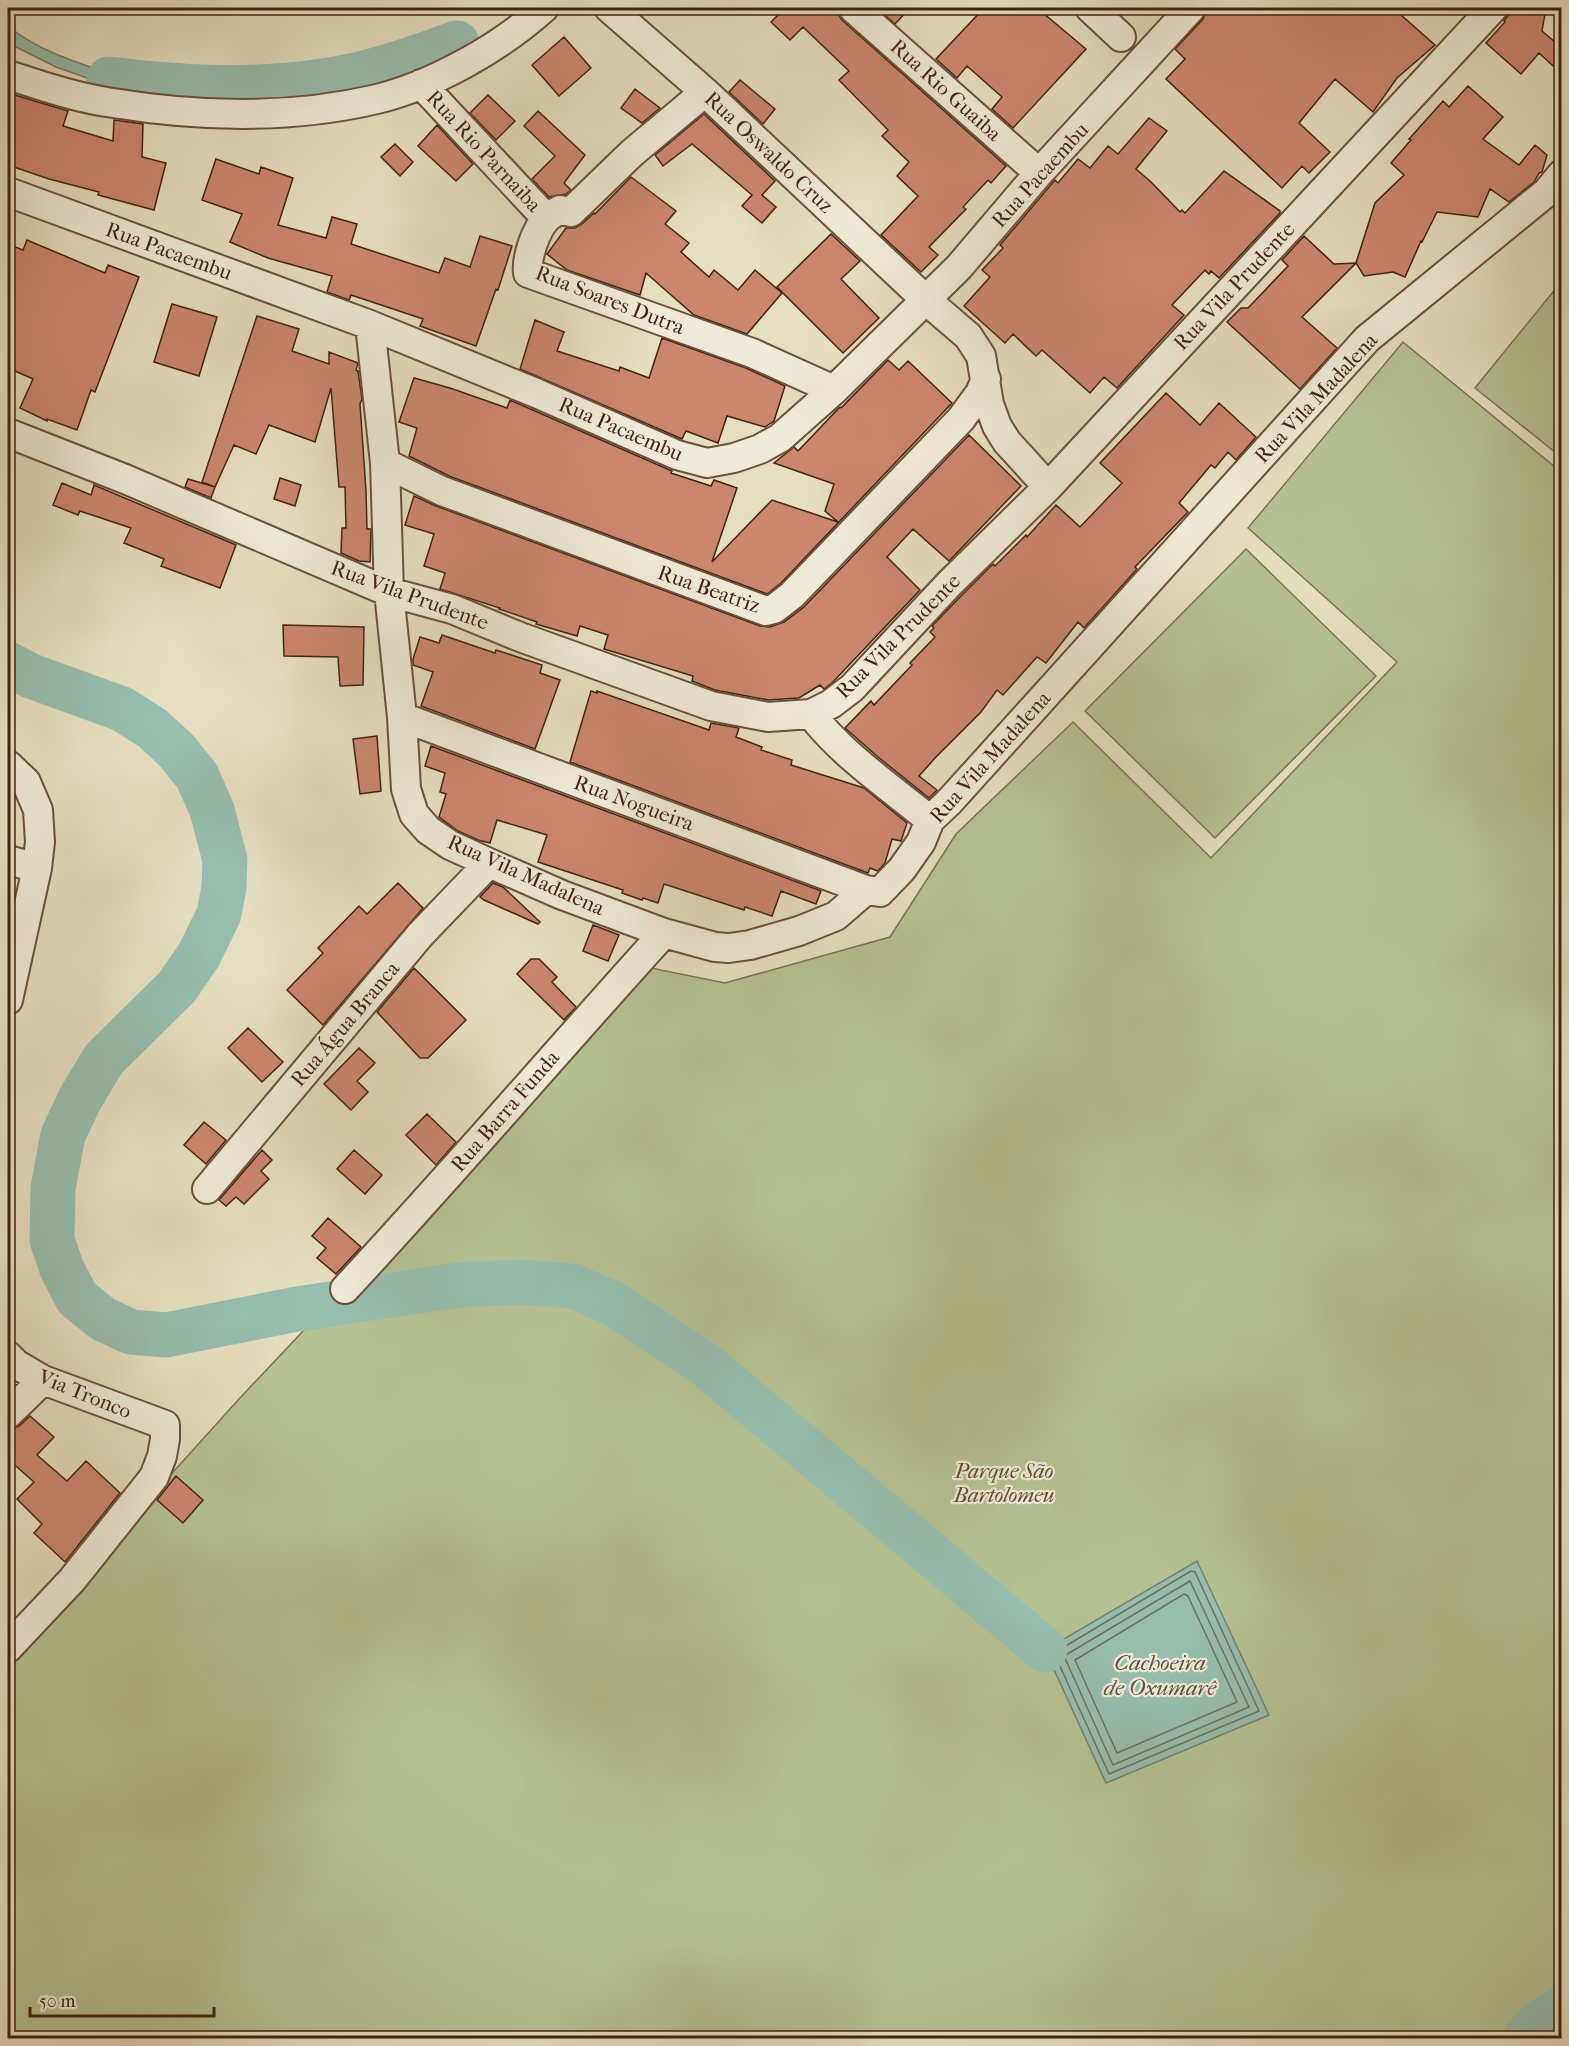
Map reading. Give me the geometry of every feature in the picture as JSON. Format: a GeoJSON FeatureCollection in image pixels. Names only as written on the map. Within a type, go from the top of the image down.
{"type":"FeatureCollection","features":[{"type":"Feature","properties":{"kind":"street"},"geometry":{"type":"LineString","coordinates":[[8,75],[53,89],[112,103],[181,111],[261,113],[333,108],[379,99],[421,84],[480,56],[544,8]]}},
{"type":"Feature","properties":{"kind":"street","name":"Rua Oswaldo Cruz"},"geometry":{"type":"LineString","coordinates":[[609,8],[705,92],[926,300]]}},
{"type":"Feature","properties":{"kind":"street","name":"Rua Rio Guaiba"},"geometry":{"type":"LineString","coordinates":[[853,8],[1039,174]]}},
{"type":"Feature","properties":{"kind":"street"},"geometry":{"type":"LineString","coordinates":[[1090,8],[1121,37]]}},
{"type":"Feature","properties":{"kind":"street","name":"Rua Pacaembu"},"geometry":{"type":"LineString","coordinates":[[8,192],[370,325],[536,393],[677,455],[707,462],[734,458],[760,449],[780,438],[834,390],[926,300],[959,267],[1039,174],[1191,8]]}},
{"type":"Feature","properties":{"kind":"street","name":"Rua Vila Prudente"},"geometry":{"type":"LineString","coordinates":[[8,433],[125,479],[389,592],[453,609],[520,637],[711,706],[768,717],[811,714],[831,704],[852,688],[949,584],[1048,487],[1493,8]]}},
{"type":"Feature","properties":{"kind":"street","name":"Rua Rio Parnaiba"},"geometry":{"type":"LineString","coordinates":[[421,84],[546,218]]}},
{"type":"Feature","properties":{"kind":"street"},"geometry":{"type":"LineString","coordinates":[[546,218],[560,210],[572,212],[632,153],[705,92]]}},
{"type":"Feature","properties":{"kind":"street","name":"Rua Vila Madalena"},"geometry":{"type":"LineString","coordinates":[[370,325],[385,463],[389,592],[402,717],[406,789],[414,814],[428,830],[450,845],[562,895],[664,933],[715,947],[729,948],[750,945],[799,931],[836,916],[866,890],[880,891],[902,869],[921,842],[930,820],[957,794],[1367,339],[1547,192],[1562,174]]}},
{"type":"Feature","properties":{"kind":"street","name":"Rua Soares Dutra"},"geometry":{"type":"LineString","coordinates":[[546,218],[527,259],[528,273],[752,353],[834,390]]}},
{"type":"Feature","properties":{"kind":"street"},"geometry":{"type":"LineString","coordinates":[[926,300],[968,336],[981,356],[989,404],[997,426],[1007,442],[1048,487]]}},
{"type":"Feature","properties":{"kind":"street","name":"Rua Beatriz"},"geometry":{"type":"LineString","coordinates":[[385,463],[442,492],[766,611],[774,609],[792,595],[946,436],[973,404],[986,378]]}},
{"type":"Feature","properties":{"kind":"street"},"geometry":{"type":"LineString","coordinates":[[811,714],[822,729],[855,759],[930,820]]}},
{"type":"Feature","properties":{"kind":"street","name":"Rua Nogueira"},"geometry":{"type":"LineString","coordinates":[[402,717],[866,890]]}},
{"type":"Feature","properties":{"kind":"street"},"geometry":{"type":"LineString","coordinates":[[8,765],[26,782],[38,810],[40,842],[38,868],[8,1000]]}},
{"type":"Feature","properties":{"kind":"street"},"geometry":{"type":"LineString","coordinates":[[8,860],[38,868]]}},
{"type":"Feature","properties":{"kind":"street","name":"Rua Água Branca"},"geometry":{"type":"LineString","coordinates":[[207,1189],[420,935],[489,863]]}},
{"type":"Feature","properties":{"kind":"street","name":"Rua Barra Funda"},"geometry":{"type":"LineString","coordinates":[[345,1288],[436,1191],[551,1058],[664,933]]}},
{"type":"Feature","properties":{"kind":"street","name":"Via Tronco"},"geometry":{"type":"LineString","coordinates":[[8,1356],[16,1364],[43,1380],[165,1425],[162,1456],[154,1477],[72,1580],[8,1648]]}},
{"type":"Feature","properties":{"kind":"street"},"geometry":{"type":"LineString","coordinates":[[8,1414],[43,1380]]}},
{"type":"Feature","properties":{"kind":"green space"},"geometry":{"type":"Polygon","coordinates":[[[1561,282],[1561,457],[1475,388],[1561,282]]]}},
{"type":"Feature","properties":{"kind":"green space","name":"Parque São Bartolomeu"},"geometry":{"type":"Polygon","coordinates":[[[1403,342],[1561,472],[1561,2038],[8,2038],[8,1655],[239,1399],[646,967],[725,983],[890,937],[956,834],[1073,722],[1211,858],[1397,662],[1248,528],[1403,342]]]}},
{"type":"Feature","properties":{"kind":"green space"},"geometry":{"type":"Polygon","coordinates":[[[1246,549],[1376,676],[1215,838],[1085,711],[1246,549]]]}},
{"type":"Feature","properties":{"kind":"water"},"geometry":{"type":"Polygon","coordinates":[[[8,26],[44,49],[111,74],[107,85],[56,67],[8,43],[8,26]]]}},
{"type":"Feature","properties":{"kind":"water","name":"Cachoeira de Oxumarê"},"geometry":{"type":"Polygon","coordinates":[[[1197,1561],[1269,1715],[1106,1783],[1045,1650],[1197,1561]]]}},
{"type":"Feature","properties":{"kind":"building"},"geometry":{"type":"Polygon","coordinates":[[[783,8],[837,8],[842,20],[1006,166],[991,183],[988,180],[963,207],[966,209],[929,247],[938,255],[921,272],[881,235],[918,196],[897,176],[909,162],[882,136],[888,130],[839,80],[849,71],[803,27],[790,40],[771,22],[783,8]]]}},
{"type":"Feature","properties":{"kind":"building"},"geometry":{"type":"Polygon","coordinates":[[[877,8],[910,8],[895,24],[877,8]]]}},
{"type":"Feature","properties":{"kind":"building"},"geometry":{"type":"Polygon","coordinates":[[[984,8],[1037,8],[1086,49],[1013,128],[992,109],[1002,97],[967,66],[957,78],[936,59],[984,8]]]}},
{"type":"Feature","properties":{"kind":"building"},"geometry":{"type":"Polygon","coordinates":[[[1207,8],[1393,8],[1435,45],[1397,78],[1373,112],[1335,79],[1299,123],[1330,152],[1309,173],[1302,166],[1282,188],[1166,79],[1185,59],[1175,49],[1203,19],[1207,8]]]}},
{"type":"Feature","properties":{"kind":"building"},"geometry":{"type":"Polygon","coordinates":[[[1513,8],[1546,8],[1542,31],[1562,48],[1562,74],[1539,53],[1521,74],[1486,43],[1505,22],[1513,8]]]}},
{"type":"Feature","properties":{"kind":"building"},"geometry":{"type":"Polygon","coordinates":[[[564,37],[591,68],[559,96],[532,65],[564,37]]]}},
{"type":"Feature","properties":{"kind":"building"},"geometry":{"type":"Polygon","coordinates":[[[740,80],[775,109],[763,124],[729,92],[740,80]]]}},
{"type":"Feature","properties":{"kind":"building"},"geometry":{"type":"Polygon","coordinates":[[[1468,86],[1503,117],[1483,139],[1519,165],[1535,145],[1547,155],[1542,172],[1534,182],[1509,202],[1490,189],[1478,217],[1437,212],[1405,277],[1393,272],[1364,276],[1356,263],[1375,203],[1404,175],[1391,163],[1443,101],[1449,107],[1468,86]]]}},
{"type":"Feature","properties":{"kind":"building"},"geometry":{"type":"Polygon","coordinates":[[[635,89],[660,108],[642,123],[621,108],[635,89]]]}},
{"type":"Feature","properties":{"kind":"building"},"geometry":{"type":"Polygon","coordinates":[[[8,93],[68,111],[63,126],[113,141],[114,120],[143,124],[142,157],[166,163],[154,210],[98,195],[99,192],[8,165],[8,93]]]}},
{"type":"Feature","properties":{"kind":"building"},"geometry":{"type":"Polygon","coordinates":[[[488,95],[515,121],[496,140],[470,113],[488,95]]]}},
{"type":"Feature","properties":{"kind":"building"},"geometry":{"type":"Polygon","coordinates":[[[538,111],[585,155],[564,183],[571,190],[566,194],[549,197],[532,179],[555,156],[524,126],[538,111]]]}},
{"type":"Feature","properties":{"kind":"building"},"geometry":{"type":"Polygon","coordinates":[[[704,114],[775,181],[762,195],[776,207],[762,223],[742,206],[752,195],[692,144],[663,166],[655,155],[704,114]]]}},
{"type":"Feature","properties":{"kind":"building"},"geometry":{"type":"Polygon","coordinates":[[[1149,118],[1167,131],[1136,169],[1180,212],[1182,210],[1185,213],[1224,171],[1280,213],[1219,278],[1211,271],[1209,274],[1205,270],[1172,305],[1184,315],[1117,388],[1104,377],[1090,393],[1042,350],[1036,356],[1013,334],[1005,343],[964,306],[990,277],[982,270],[1003,248],[1000,245],[1055,180],[1058,183],[1078,159],[1090,168],[1108,146],[1118,154],[1149,118]]]}},
{"type":"Feature","properties":{"kind":"building"},"geometry":{"type":"Polygon","coordinates":[[[437,125],[473,164],[456,181],[418,146],[437,125]]]}},
{"type":"Feature","properties":{"kind":"building"},"geometry":{"type":"Polygon","coordinates":[[[395,144],[413,162],[400,176],[381,157],[395,144]]]}},
{"type":"Feature","properties":{"kind":"building"},"geometry":{"type":"Polygon","coordinates":[[[216,159],[259,174],[261,167],[293,178],[278,225],[326,238],[332,217],[357,224],[351,244],[439,273],[445,258],[470,267],[480,236],[512,246],[476,346],[420,326],[423,319],[351,295],[349,300],[327,292],[332,276],[268,258],[230,242],[242,214],[202,200],[216,159]]]}},
{"type":"Feature","properties":{"kind":"building"},"geometry":{"type":"Polygon","coordinates":[[[631,177],[676,211],[665,224],[689,243],[681,252],[709,277],[714,270],[738,290],[755,270],[782,293],[747,334],[694,315],[646,273],[640,295],[567,270],[547,254],[566,228],[575,228],[595,214],[631,177]]]}},
{"type":"Feature","properties":{"kind":"building"},"geometry":{"type":"Polygon","coordinates":[[[831,234],[860,261],[841,279],[879,318],[843,353],[777,287],[831,234]]]}},
{"type":"Feature","properties":{"kind":"building"},"geometry":{"type":"Polygon","coordinates":[[[1304,236],[1334,264],[1356,263],[1302,317],[1337,348],[1300,389],[1227,322],[1241,308],[1248,308],[1288,266],[1282,260],[1304,236]]]}},
{"type":"Feature","properties":{"kind":"building"},"geometry":{"type":"Polygon","coordinates":[[[27,240],[105,273],[108,265],[139,277],[95,392],[91,390],[77,430],[47,419],[47,421],[20,408],[33,379],[8,368],[8,244],[23,250],[27,240]]]}},
{"type":"Feature","properties":{"kind":"building"},"geometry":{"type":"Polygon","coordinates":[[[172,304],[217,317],[199,376],[154,362],[172,304]]]}},
{"type":"Feature","properties":{"kind":"building"},"geometry":{"type":"Polygon","coordinates":[[[257,316],[299,329],[292,351],[329,364],[329,352],[358,363],[356,370],[362,399],[360,404],[367,529],[371,529],[370,562],[359,561],[341,553],[342,528],[346,528],[345,487],[339,487],[331,388],[315,442],[269,425],[256,454],[234,445],[215,487],[202,482],[257,316]]]}},
{"type":"Feature","properties":{"kind":"building"},"geometry":{"type":"Polygon","coordinates":[[[535,320],[564,332],[557,351],[619,371],[620,367],[649,378],[662,338],[746,368],[785,386],[774,421],[765,427],[727,416],[718,443],[686,431],[682,439],[520,369],[535,320]]]}},
{"type":"Feature","properties":{"kind":"building"},"geometry":{"type":"Polygon","coordinates":[[[888,360],[899,370],[908,361],[952,403],[781,583],[767,594],[449,476],[409,456],[417,428],[399,422],[414,378],[507,408],[510,400],[672,471],[671,473],[711,486],[714,480],[737,488],[712,562],[772,500],[838,522],[825,511],[834,484],[774,463],[794,447],[798,451],[888,360]]]}},
{"type":"Feature","properties":{"kind":"building"},"geometry":{"type":"Polygon","coordinates":[[[1166,393],[1200,425],[1219,403],[1256,437],[1236,460],[1228,452],[1215,468],[1211,465],[1179,503],[1188,512],[1135,567],[1137,569],[1084,628],[1078,622],[1046,663],[1037,657],[1003,695],[997,690],[981,712],[936,757],[919,776],[937,790],[929,798],[845,728],[871,701],[874,705],[912,665],[910,663],[935,637],[930,632],[934,628],[932,626],[993,564],[995,566],[1026,535],[1027,537],[1056,505],[1080,527],[1122,483],[1100,463],[1166,393]]]}},
{"type":"Feature","properties":{"kind":"building"},"geometry":{"type":"Polygon","coordinates":[[[969,435],[1021,486],[949,561],[913,529],[887,557],[920,590],[832,683],[824,689],[820,685],[799,698],[768,700],[715,690],[692,681],[693,676],[604,649],[608,635],[580,626],[577,636],[536,624],[537,622],[500,608],[440,589],[445,573],[424,566],[434,534],[405,525],[414,496],[760,626],[770,627],[784,622],[804,607],[969,435]]]}},
{"type":"Feature","properties":{"kind":"building"},"geometry":{"type":"Polygon","coordinates":[[[280,478],[301,485],[295,506],[274,499],[280,478]]]}},
{"type":"Feature","properties":{"kind":"building"},"geometry":{"type":"Polygon","coordinates":[[[188,479],[215,487],[211,498],[185,487],[188,479]]]}},
{"type":"Feature","properties":{"kind":"building"},"geometry":{"type":"Polygon","coordinates":[[[62,483],[91,495],[94,485],[236,545],[220,588],[161,566],[164,559],[124,543],[131,528],[80,511],[78,515],[53,505],[62,483]]]}},
{"type":"Feature","properties":{"kind":"building"},"geometry":{"type":"Polygon","coordinates":[[[283,625],[364,627],[363,685],[340,686],[338,657],[284,656],[283,625]]]}},
{"type":"Feature","properties":{"kind":"building"},"geometry":{"type":"Polygon","coordinates":[[[442,635],[495,653],[496,650],[542,665],[540,673],[560,680],[535,749],[421,706],[433,672],[413,665],[413,659],[420,637],[439,643],[442,635]]]}},
{"type":"Feature","properties":{"kind":"building"},"geometry":{"type":"Polygon","coordinates":[[[591,691],[597,693],[597,691],[709,730],[711,723],[739,728],[736,737],[762,747],[761,750],[792,760],[791,765],[864,788],[907,823],[901,841],[892,839],[885,863],[878,871],[870,868],[868,873],[570,762],[591,691]]]}},
{"type":"Feature","properties":{"kind":"building"},"geometry":{"type":"Polygon","coordinates":[[[377,736],[381,791],[360,794],[353,739],[377,736]]]}},
{"type":"Feature","properties":{"kind":"building"},"geometry":{"type":"Polygon","coordinates":[[[431,746],[821,891],[816,904],[781,891],[772,916],[745,907],[744,910],[664,884],[658,903],[643,898],[642,900],[622,893],[623,890],[538,862],[547,835],[497,820],[490,843],[478,840],[458,831],[439,817],[446,794],[440,792],[445,773],[425,766],[431,746]]]}},
{"type":"Feature","properties":{"kind":"building"},"geometry":{"type":"Polygon","coordinates":[[[398,883],[423,908],[323,1025],[287,990],[323,953],[318,948],[359,906],[367,914],[398,883]]]}},
{"type":"Feature","properties":{"kind":"building"},"geometry":{"type":"Polygon","coordinates":[[[493,883],[503,887],[540,922],[538,924],[480,897],[493,883]]]}},
{"type":"Feature","properties":{"kind":"building"},"geometry":{"type":"Polygon","coordinates":[[[593,925],[619,935],[608,961],[583,951],[593,925]]]}},
{"type":"Feature","properties":{"kind":"building"},"geometry":{"type":"Polygon","coordinates":[[[531,959],[539,959],[557,977],[552,982],[576,1007],[564,1020],[517,974],[531,959]]]}},
{"type":"Feature","properties":{"kind":"building"},"geometry":{"type":"Polygon","coordinates":[[[414,968],[466,1020],[428,1058],[420,1058],[377,1012],[414,968]]]}},
{"type":"Feature","properties":{"kind":"building"},"geometry":{"type":"Polygon","coordinates":[[[248,1028],[283,1062],[262,1082],[228,1048],[248,1028]]]}},
{"type":"Feature","properties":{"kind":"building"},"geometry":{"type":"Polygon","coordinates":[[[359,1048],[375,1063],[357,1081],[368,1092],[351,1110],[324,1084],[359,1048]]]}},
{"type":"Feature","properties":{"kind":"building"},"geometry":{"type":"Polygon","coordinates":[[[427,1114],[456,1142],[436,1165],[406,1135],[427,1114]]]}},
{"type":"Feature","properties":{"kind":"building"},"geometry":{"type":"Polygon","coordinates":[[[204,1122],[226,1140],[206,1164],[184,1145],[204,1122]]]}},
{"type":"Feature","properties":{"kind":"building"},"geometry":{"type":"Polygon","coordinates":[[[262,1150],[272,1160],[261,1171],[269,1179],[244,1204],[236,1197],[226,1206],[219,1200],[262,1150]]]}},
{"type":"Feature","properties":{"kind":"building"},"geometry":{"type":"Polygon","coordinates":[[[354,1150],[382,1175],[365,1194],[337,1169],[354,1150]]]}},
{"type":"Feature","properties":{"kind":"building"},"geometry":{"type":"Polygon","coordinates":[[[328,1218],[361,1247],[336,1274],[317,1258],[326,1248],[312,1236],[328,1218]]]}},
{"type":"Feature","properties":{"kind":"building"},"geometry":{"type":"Polygon","coordinates":[[[30,1416],[54,1437],[37,1455],[67,1481],[86,1461],[120,1493],[65,1562],[34,1533],[42,1524],[17,1499],[34,1482],[8,1459],[8,1430],[19,1426],[30,1416]]]}},
{"type":"Feature","properties":{"kind":"building"},"geometry":{"type":"Polygon","coordinates":[[[176,1476],[203,1500],[183,1523],[157,1500],[176,1476]]]}},
{"type":"Feature","properties":{"kind":"waterway"},"geometry":{"type":"LineString","coordinates":[[109,79],[202,87],[295,85],[369,72],[457,43]]}},
{"type":"Feature","properties":{"kind":"waterway"},"geometry":{"type":"LineString","coordinates":[[8,664],[31,676],[122,709],[152,728],[176,750],[197,776],[212,810],[225,860],[224,887],[219,914],[199,955],[177,987],[104,1059],[80,1099],[63,1135],[53,1188],[52,1240],[62,1269],[77,1298],[103,1319],[131,1332],[166,1335],[297,1309],[459,1285],[519,1282],[573,1286],[614,1304],[706,1365],[1045,1650]]}},
{"type":"Feature","properties":{"kind":"waterway"},"geometry":{"type":"LineString","coordinates":[[1525,2038],[1537,2024],[1562,2008]]}}]}
